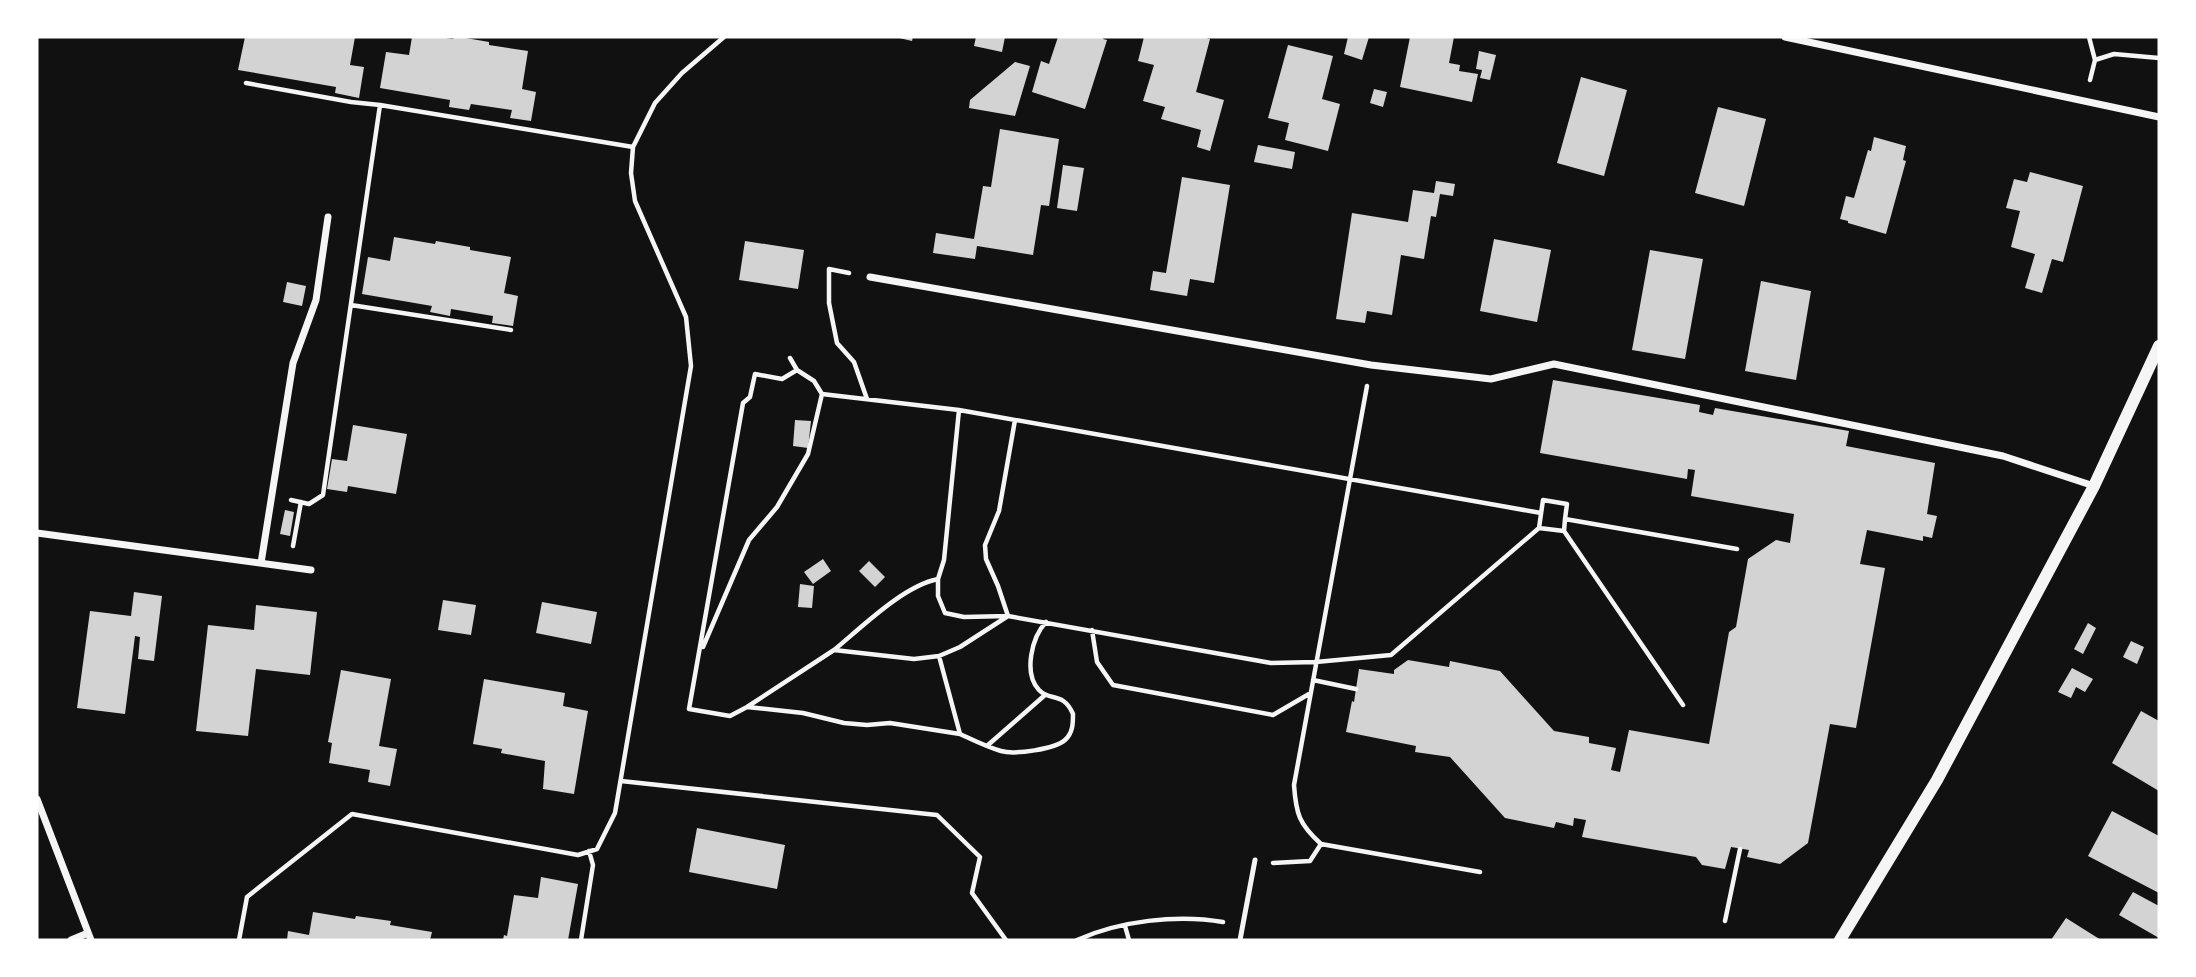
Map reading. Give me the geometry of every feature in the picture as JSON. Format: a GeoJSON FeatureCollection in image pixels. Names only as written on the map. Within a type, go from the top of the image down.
{"type":"FeatureCollection","features":[{"type":"Feature","properties":{"kind":"street"},"geometry":{"type":"LineString","coordinates":[[1785,37],[2159,117]]}},
{"type":"Feature","properties":{"kind":"street"},"geometry":{"type":"LineString","coordinates":[[261,563],[293,362],[316,300],[328,217]]}},
{"type":"Feature","properties":{"kind":"street"},"geometry":{"type":"LineString","coordinates":[[870,277],[1371,365],[1492,379],[1554,364],[2003,456],[2094,486]]}},
{"type":"Feature","properties":{"kind":"street"},"geometry":{"type":"LineString","coordinates":[[1840,940],[1937,780],[2094,486],[2159,346]]}},
{"type":"Feature","properties":{"kind":"street"},"geometry":{"type":"LineString","coordinates":[[37,533],[311,570]]}},
{"type":"Feature","properties":{"kind":"street"},"geometry":{"type":"LineString","coordinates":[[37,799],[90,937],[71,940]]}},
{"type":"Feature","properties":{"kind":"lane"},"geometry":{"type":"LineString","coordinates":[[1240,940],[1255,860]]}},
{"type":"Feature","properties":{"kind":"path"},"geometry":{"type":"LineString","coordinates":[[239,940],[247,897],[352,814],[578,855],[597,849],[615,813],[691,366],[686,317],[635,201],[631,173],[633,147],[655,103],[682,72],[724,37]]}},
{"type":"Feature","properties":{"kind":"path"},"geometry":{"type":"LineString","coordinates":[[2083,101],[2095,60],[2089,37]]}},
{"type":"Feature","properties":{"kind":"path"},"geometry":{"type":"LineString","coordinates":[[2095,60],[2114,54],[2159,58]]}},
{"type":"Feature","properties":{"kind":"path"},"geometry":{"type":"LineString","coordinates":[[246,83],[633,147]]}},
{"type":"Feature","properties":{"kind":"path"},"geometry":{"type":"LineString","coordinates":[[270,496],[309,504],[323,495],[380,105]]}},
{"type":"Feature","properties":{"kind":"path"},"geometry":{"type":"LineString","coordinates":[[867,399],[854,362],[837,343],[829,303],[829,269],[870,277]]}},
{"type":"Feature","properties":{"kind":"path"},"geometry":{"type":"LineString","coordinates":[[351,305],[511,330]]}},
{"type":"Feature","properties":{"kind":"path"},"geometry":{"type":"LineString","coordinates":[[699,655],[748,540],[777,507],[808,454],[822,394],[814,381],[797,370],[790,358]]}},
{"type":"Feature","properties":{"kind":"path"},"geometry":{"type":"LineString","coordinates":[[1371,365],[1294,785],[1296,813],[1308,832],[1321,844],[1480,872]]}},
{"type":"Feature","properties":{"kind":"path"},"geometry":{"type":"LineString","coordinates":[[797,370],[782,379],[755,374],[750,397],[743,403],[689,709],[730,716],[834,650],[908,591],[927,581],[938,579]]}},
{"type":"Feature","properties":{"kind":"path"},"geometry":{"type":"LineString","coordinates":[[822,394],[960,410],[1541,513]]}},
{"type":"Feature","properties":{"kind":"path"},"geometry":{"type":"LineString","coordinates":[[960,410],[944,560],[938,579],[938,596],[945,613],[964,617],[1008,616],[1271,663],[1391,655],[1539,528],[1543,500],[1567,504],[1564,531],[1683,705]]}},
{"type":"Feature","properties":{"kind":"path"},"geometry":{"type":"LineString","coordinates":[[1008,616],[986,559],[985,545],[999,511],[1015,420]]}},
{"type":"Feature","properties":{"kind":"path"},"geometry":{"type":"LineString","coordinates":[[289,566],[301,502]]}},
{"type":"Feature","properties":{"kind":"path"},"geometry":{"type":"LineString","coordinates":[[1566,519],[1737,550]]}},
{"type":"Feature","properties":{"kind":"path"},"geometry":{"type":"LineString","coordinates":[[1539,528],[1564,531]]}},
{"type":"Feature","properties":{"kind":"path"},"geometry":{"type":"LineString","coordinates":[[834,650],[914,659],[939,656],[960,647],[1008,616]]}},
{"type":"Feature","properties":{"kind":"path"},"geometry":{"type":"LineString","coordinates":[[747,707],[803,713],[845,723],[890,723],[960,734],[1001,751],[1031,751],[1065,741],[1071,732],[1073,714],[1064,701],[1056,696],[1045,695],[1037,688],[1031,660],[1034,639],[1046,622]]}},
{"type":"Feature","properties":{"kind":"path"},"geometry":{"type":"LineString","coordinates":[[1092,629],[1097,662],[1113,685],[1273,715],[1310,694]]}},
{"type":"Feature","properties":{"kind":"path"},"geometry":{"type":"LineString","coordinates":[[939,656],[960,734]]}},
{"type":"Feature","properties":{"kind":"path"},"geometry":{"type":"LineString","coordinates":[[1313,680],[1356,689]]}},
{"type":"Feature","properties":{"kind":"path"},"geometry":{"type":"LineString","coordinates":[[988,745],[1045,695]]}},
{"type":"Feature","properties":{"kind":"path"},"geometry":{"type":"LineString","coordinates":[[621,781],[937,814],[980,857],[972,893],[1006,940]]}},
{"type":"Feature","properties":{"kind":"path"},"geometry":{"type":"LineString","coordinates":[[1255,860],[1269,863],[1310,861],[1321,844]]}},
{"type":"Feature","properties":{"kind":"path"},"geometry":{"type":"LineString","coordinates":[[1725,921],[1740,849]]}},
{"type":"Feature","properties":{"kind":"path"},"geometry":{"type":"LineString","coordinates":[[580,940],[593,865],[589,851]]}},
{"type":"Feature","properties":{"kind":"path"},"geometry":{"type":"LineString","coordinates":[[1077,940],[1125,926],[1151,922],[1219,921],[1242,926]]}},
{"type":"Feature","properties":{"kind":"path"},"geometry":{"type":"LineString","coordinates":[[1125,926],[1129,940]]}},
{"type":"Feature","properties":{"kind":"building"},"geometry":{"type":"Polygon","coordinates":[[[245,37],[355,37],[350,65],[364,67],[359,98],[335,93],[336,87],[238,70],[245,37]]]}},
{"type":"Feature","properties":{"kind":"building"},"geometry":{"type":"Polygon","coordinates":[[[412,37],[460,37],[528,51],[522,89],[536,92],[531,121],[510,118],[512,110],[471,104],[469,110],[449,107],[450,100],[380,88],[386,52],[409,55],[412,37]]]}},
{"type":"Feature","properties":{"kind":"building"},"geometry":{"type":"Polygon","coordinates":[[[895,37],[913,37],[912,41],[895,37]]]}},
{"type":"Feature","properties":{"kind":"building"},"geometry":{"type":"Polygon","coordinates":[[[976,37],[1005,37],[1002,52],[974,46],[976,37]]]}},
{"type":"Feature","properties":{"kind":"building"},"geometry":{"type":"Polygon","coordinates":[[[1058,37],[1104,37],[1103,39],[1107,40],[1085,109],[1032,92],[1041,61],[1049,64],[1058,37]]]}},
{"type":"Feature","properties":{"kind":"building"},"geometry":{"type":"Polygon","coordinates":[[[1144,37],[1210,39],[1196,92],[1224,100],[1210,151],[1197,147],[1201,130],[1161,119],[1165,107],[1143,101],[1154,65],[1138,61],[1144,37]]]}},
{"type":"Feature","properties":{"kind":"building"},"geometry":{"type":"Polygon","coordinates":[[[1348,37],[1369,37],[1362,60],[1344,54],[1348,37]]]}},
{"type":"Feature","properties":{"kind":"building"},"geometry":{"type":"Polygon","coordinates":[[[1410,37],[1454,37],[1449,63],[1460,65],[1459,71],[1478,74],[1472,102],[1400,87],[1410,37]]]}},
{"type":"Feature","properties":{"kind":"building"},"geometry":{"type":"Polygon","coordinates":[[[1288,45],[1333,56],[1322,99],[1340,104],[1328,151],[1285,140],[1289,123],[1268,118],[1288,45]]]}},
{"type":"Feature","properties":{"kind":"building"},"geometry":{"type":"Polygon","coordinates":[[[1479,51],[1496,55],[1490,80],[1480,78],[1482,70],[1476,69],[1479,51]]]}},
{"type":"Feature","properties":{"kind":"building"},"geometry":{"type":"Polygon","coordinates":[[[1015,62],[1030,66],[1015,116],[969,108],[970,100],[1015,62]]]}},
{"type":"Feature","properties":{"kind":"building"},"geometry":{"type":"Polygon","coordinates":[[[1581,77],[1627,90],[1604,176],[1557,163],[1581,77]]]}},
{"type":"Feature","properties":{"kind":"building"},"geometry":{"type":"Polygon","coordinates":[[[1374,89],[1387,92],[1383,107],[1370,103],[1374,89]]]}},
{"type":"Feature","properties":{"kind":"building"},"geometry":{"type":"Polygon","coordinates":[[[1718,107],[1766,119],[1744,206],[1695,193],[1718,107]]]}},
{"type":"Feature","properties":{"kind":"building"},"geometry":{"type":"Polygon","coordinates":[[[1000,129],[1059,139],[1049,206],[1041,205],[1033,255],[977,246],[975,259],[933,253],[936,233],[974,239],[983,186],[991,187],[1000,129]]]}},
{"type":"Feature","properties":{"kind":"building"},"geometry":{"type":"Polygon","coordinates":[[[1874,137],[1906,146],[1903,160],[1906,161],[1886,234],[1840,219],[1846,196],[1854,198],[1874,137]]]}},
{"type":"Feature","properties":{"kind":"building"},"geometry":{"type":"Polygon","coordinates":[[[1258,145],[1295,152],[1292,169],[1254,162],[1258,145]]]}},
{"type":"Feature","properties":{"kind":"building"},"geometry":{"type":"Polygon","coordinates":[[[1063,165],[1084,168],[1077,211],[1057,208],[1063,165]]]}},
{"type":"Feature","properties":{"kind":"building"},"geometry":{"type":"Polygon","coordinates":[[[2030,172],[2083,186],[2063,262],[2052,259],[2042,293],[2025,288],[2035,254],[2011,247],[2020,211],[2006,208],[2014,179],[2027,182],[2030,172]]]}},
{"type":"Feature","properties":{"kind":"building"},"geometry":{"type":"Polygon","coordinates":[[[1182,177],[1230,185],[1214,283],[1190,279],[1187,296],[1150,290],[1153,271],[1166,273],[1182,177]]]}},
{"type":"Feature","properties":{"kind":"building"},"geometry":{"type":"Polygon","coordinates":[[[1436,181],[1455,184],[1453,196],[1440,194],[1436,217],[1431,216],[1424,259],[1401,255],[1392,315],[1367,311],[1365,323],[1336,319],[1352,213],[1408,222],[1413,190],[1434,193],[1436,181]]]}},
{"type":"Feature","properties":{"kind":"building"},"geometry":{"type":"Polygon","coordinates":[[[394,237],[435,244],[436,241],[511,257],[504,293],[518,296],[513,326],[492,323],[493,316],[451,309],[450,316],[430,312],[432,306],[362,294],[368,257],[390,261],[394,237]]]}},
{"type":"Feature","properties":{"kind":"building"},"geometry":{"type":"Polygon","coordinates":[[[1494,239],[1551,250],[1537,322],[1480,311],[1494,239]]]}},
{"type":"Feature","properties":{"kind":"building"},"geometry":{"type":"Polygon","coordinates":[[[745,241],[804,250],[798,289],[739,280],[745,241]]]}},
{"type":"Feature","properties":{"kind":"building"},"geometry":{"type":"Polygon","coordinates":[[[1650,250],[1703,259],[1685,359],[1632,350],[1650,250]]]}},
{"type":"Feature","properties":{"kind":"building"},"geometry":{"type":"Polygon","coordinates":[[[1761,281],[1811,291],[1796,380],[1745,371],[1761,281]]]}},
{"type":"Feature","properties":{"kind":"building"},"geometry":{"type":"Polygon","coordinates":[[[287,282],[306,286],[302,306],[283,302],[287,282]]]}},
{"type":"Feature","properties":{"kind":"building"},"geometry":{"type":"Polygon","coordinates":[[[1553,380],[1700,405],[1699,412],[1713,415],[1715,408],[1849,431],[1846,446],[1935,463],[1927,514],[1937,516],[1932,538],[1923,536],[1923,541],[1867,530],[1860,564],[1885,568],[1856,728],[1830,724],[1808,843],[1780,864],[1747,857],[1749,850],[1731,847],[1725,869],[1702,865],[1696,857],[1582,837],[1586,820],[1574,818],[1573,826],[1556,822],[1554,828],[1505,818],[1450,757],[1415,752],[1416,746],[1346,732],[1359,669],[1394,674],[1394,670],[1408,660],[1449,667],[1450,661],[1500,671],[1554,731],[1589,737],[1589,743],[1616,748],[1611,770],[1620,772],[1629,730],[1709,744],[1729,632],[1736,627],[1748,559],[1776,540],[1790,543],[1794,514],[1691,496],[1695,470],[1688,469],[1687,479],[1540,453],[1553,380]]]}},
{"type":"Feature","properties":{"kind":"building"},"geometry":{"type":"Polygon","coordinates":[[[795,420],[811,421],[808,448],[793,446],[795,420]]]}},
{"type":"Feature","properties":{"kind":"building"},"geometry":{"type":"Polygon","coordinates":[[[353,425],[407,434],[396,494],[348,486],[347,492],[327,489],[332,459],[347,461],[353,425]]]}},
{"type":"Feature","properties":{"kind":"building"},"geometry":{"type":"Polygon","coordinates":[[[285,510],[294,512],[290,536],[280,534],[285,510]]]}},
{"type":"Feature","properties":{"kind":"building"},"geometry":{"type":"Polygon","coordinates":[[[823,559],[831,571],[813,584],[804,572],[823,559]]]}},
{"type":"Feature","properties":{"kind":"building"},"geometry":{"type":"Polygon","coordinates":[[[869,561],[885,577],[875,587],[859,571],[869,561]]]}},
{"type":"Feature","properties":{"kind":"building"},"geometry":{"type":"Polygon","coordinates":[[[800,584],[814,586],[812,608],[798,607],[800,584]]]}},
{"type":"Feature","properties":{"kind":"building"},"geometry":{"type":"Polygon","coordinates":[[[134,592],[162,596],[154,661],[138,659],[140,637],[135,636],[125,714],[77,708],[90,611],[131,616],[134,592]]]}},
{"type":"Feature","properties":{"kind":"building"},"geometry":{"type":"Polygon","coordinates":[[[443,600],[476,605],[471,635],[438,630],[443,600]]]}},
{"type":"Feature","properties":{"kind":"building"},"geometry":{"type":"Polygon","coordinates":[[[542,602],[597,612],[591,644],[536,633],[542,602]]]}},
{"type":"Feature","properties":{"kind":"building"},"geometry":{"type":"Polygon","coordinates":[[[256,605],[317,612],[310,675],[256,669],[248,736],[196,731],[208,625],[254,630],[256,605]]]}},
{"type":"Feature","properties":{"kind":"building"},"geometry":{"type":"Polygon","coordinates":[[[2088,623],[2096,628],[2083,654],[2074,649],[2088,623]]]}},
{"type":"Feature","properties":{"kind":"building"},"geometry":{"type":"Polygon","coordinates":[[[2131,641],[2144,647],[2137,664],[2123,657],[2131,641]]]}},
{"type":"Feature","properties":{"kind":"building"},"geometry":{"type":"Polygon","coordinates":[[[2072,668],[2093,679],[2085,692],[2076,687],[2071,698],[2058,692],[2072,668]]]}},
{"type":"Feature","properties":{"kind":"building"},"geometry":{"type":"Polygon","coordinates":[[[341,670],[391,679],[379,746],[397,749],[390,786],[368,782],[370,770],[329,763],[332,743],[328,742],[341,670]]]}},
{"type":"Feature","properties":{"kind":"building"},"geometry":{"type":"Polygon","coordinates":[[[484,679],[565,693],[563,706],[588,711],[574,794],[543,789],[545,761],[501,753],[502,749],[473,744],[484,679]]]}},
{"type":"Feature","properties":{"kind":"building"},"geometry":{"type":"Polygon","coordinates":[[[2141,711],[2159,721],[2159,791],[2112,763],[2141,711]]]}},
{"type":"Feature","properties":{"kind":"building"},"geometry":{"type":"Polygon","coordinates":[[[2112,811],[2159,836],[2159,893],[2088,856],[2112,811]]]}},
{"type":"Feature","properties":{"kind":"building"},"geometry":{"type":"Polygon","coordinates":[[[697,828],[785,845],[777,889],[689,872],[697,828]]]}},
{"type":"Feature","properties":{"kind":"building"},"geometry":{"type":"Polygon","coordinates":[[[541,877],[578,884],[568,940],[503,940],[504,935],[507,936],[514,895],[538,898],[541,877]]]}},
{"type":"Feature","properties":{"kind":"building"},"geometry":{"type":"Polygon","coordinates":[[[2133,892],[2159,906],[2159,938],[2119,915],[2133,892]]]}},
{"type":"Feature","properties":{"kind":"building"},"geometry":{"type":"Polygon","coordinates":[[[313,912],[355,919],[356,916],[391,921],[390,925],[432,932],[430,940],[287,940],[288,931],[309,935],[313,912]]]}},
{"type":"Feature","properties":{"kind":"building"},"geometry":{"type":"Polygon","coordinates":[[[2066,918],[2101,940],[2051,940],[2066,918]]]}}]}
